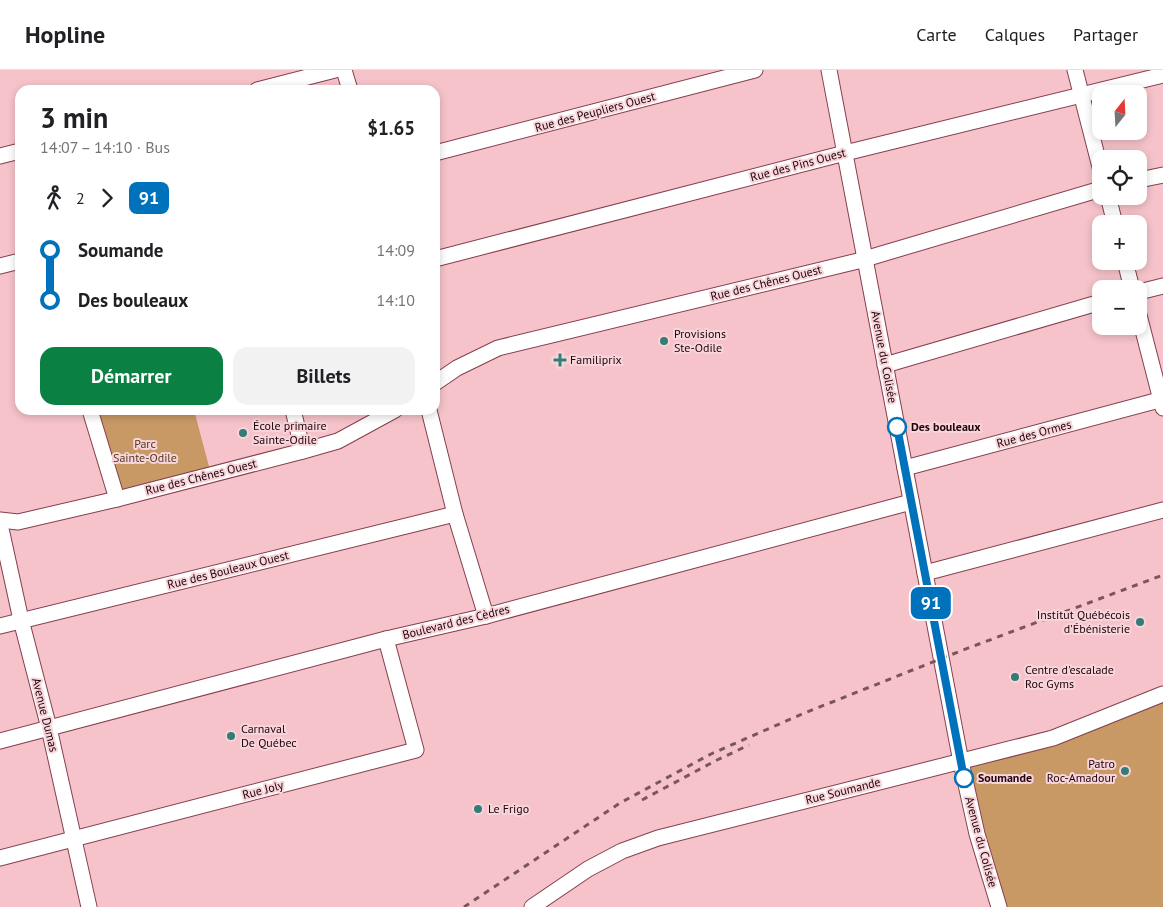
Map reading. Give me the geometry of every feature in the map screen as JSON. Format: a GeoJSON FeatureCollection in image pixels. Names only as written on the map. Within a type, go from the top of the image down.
{"type":"FeatureCollection","features":[{"type":"Feature","properties":{"kind":"street"},"geometry":{"type":"LineString","coordinates":[[277,85],[336,70]]}},
{"type":"Feature","properties":{"kind":"street"},"geometry":{"type":"LineString","coordinates":[[344,70],[348,85]]}},
{"type":"Feature","properties":{"kind":"street","name":"Rue des Peupliers Ouest"},"geometry":{"type":"LineString","coordinates":[[440,152],[755,70]]}},
{"type":"Feature","properties":{"kind":"street","name":"Avenue du Colisée"},"geometry":{"type":"LineString","coordinates":[[829,70],[961,762],[976,834],[999,907]]}},
{"type":"Feature","properties":{"kind":"street"},"geometry":{"type":"LineString","coordinates":[[1075,70],[1096,150]]}},
{"type":"Feature","properties":{"kind":"street","name":"Rue des Pins Ouest"},"geometry":{"type":"LineString","coordinates":[[440,258],[845,152],[1163,75]]}},
{"type":"Feature","properties":{"kind":"street"},"geometry":{"type":"LineString","coordinates":[[0,156],[15,152]]}},
{"type":"Feature","properties":{"kind":"street"},"geometry":{"type":"LineString","coordinates":[[1147,178],[1163,175]]}},
{"type":"Feature","properties":{"kind":"street","name":"Rue des Chênes Ouest"},"geometry":{"type":"LineString","coordinates":[[440,380],[457,368],[498,348],[865,259],[1092,192]]}},
{"type":"Feature","properties":{"kind":"street"},"geometry":{"type":"LineString","coordinates":[[0,266],[15,262]]}},
{"type":"Feature","properties":{"kind":"street"},"geometry":{"type":"LineString","coordinates":[[1147,290],[1163,286]]}},
{"type":"Feature","properties":{"kind":"street"},"geometry":{"type":"LineString","coordinates":[[885,364],[1092,305]]}},
{"type":"Feature","properties":{"kind":"street"},"geometry":{"type":"LineString","coordinates":[[1144,335],[1162,402]]}},
{"type":"Feature","properties":{"kind":"street","name":"Rue des Ormes"},"geometry":{"type":"LineString","coordinates":[[905,468],[1162,402]]}},
{"type":"Feature","properties":{"kind":"street"},"geometry":{"type":"LineString","coordinates":[[92,415],[117,499]]}},
{"type":"Feature","properties":{"kind":"street"},"geometry":{"type":"LineString","coordinates":[[294,415],[303,452]]}},
{"type":"Feature","properties":{"kind":"street","name":"Rue des Chênes Ouest"},"geometry":{"type":"LineString","coordinates":[[0,520],[18,522],[303,452],[338,441],[387,415]]}},
{"type":"Feature","properties":{"kind":"street"},"geometry":{"type":"LineString","coordinates":[[430,415],[455,514],[486,616]]}},
{"type":"Feature","properties":{"kind":"street","name":"Boulevard des Cèdres"},"geometry":{"type":"LineString","coordinates":[[0,741],[386,639],[486,616],[912,502]]}},
{"type":"Feature","properties":{"kind":"street"},"geometry":{"type":"LineString","coordinates":[[925,573],[1163,510]]}},
{"type":"Feature","properties":{"kind":"street","name":"Rue des Bouleaux Ouest"},"geometry":{"type":"LineString","coordinates":[[0,626],[455,514]]}},
{"type":"Feature","properties":{"kind":"street","name":"Avenue Dumas"},"geometry":{"type":"LineString","coordinates":[[0,524],[21,620],[49,728],[90,907]]}},
{"type":"Feature","properties":{"kind":"street","name":"Rue Joly"},"geometry":{"type":"LineString","coordinates":[[0,858],[416,750],[386,639]]}},
{"type":"Feature","properties":{"kind":"street","name":"Rue Soumande"},"geometry":{"type":"LineString","coordinates":[[532,907],[588,869],[622,851],[658,838],[1053,738],[1163,694]]}},
{"type":"Feature","properties":{"kind":"green space","name":"Parc Sainte-Odile"},"geometry":{"type":"Polygon","coordinates":[[[92,415],[195,415],[211,474],[117,499],[92,415]]]}},
{"type":"Feature","properties":{"kind":"green space"},"geometry":{"type":"Polygon","coordinates":[[[1163,702],[1163,907],[996,907],[961,762],[1163,702]]]}},
{"type":"Feature","properties":{"kind":"railway"},"geometry":{"type":"LineString","coordinates":[[464,907],[620,803],[711,754],[802,714],[963,650],[1163,575]]}},
{"type":"Feature","properties":{"kind":"railway"},"geometry":{"type":"LineString","coordinates":[[642,800],[749,745]]}},
{"type":"Feature","properties":{"kind":"bus line","name":"91"},"geometry":{"type":"LineString","coordinates":[[897,427],[964,778]]}},
{"type":"Feature","properties":{"kind":"place","name":"Provisions Ste-Odile"},"geometry":{"type":"Point","coordinates":[664,341]}},
{"type":"Feature","properties":{"kind":"place","name":"Familiprix"},"geometry":{"type":"Point","coordinates":[560,360]}},
{"type":"Feature","properties":{"kind":"place","name":"Des bouleaux"},"geometry":{"type":"Point","coordinates":[897,427]}},
{"type":"Feature","properties":{"kind":"place","name":"École primaire Sainte-Odile"},"geometry":{"type":"Point","coordinates":[243,433]}},
{"type":"Feature","properties":{"kind":"place","name":"Institut Québécois d'Ébénisterie"},"geometry":{"type":"Point","coordinates":[1140,622]}},
{"type":"Feature","properties":{"kind":"place","name":"Centre d'escalade Roc Gyms"},"geometry":{"type":"Point","coordinates":[1015,677]}},
{"type":"Feature","properties":{"kind":"place","name":"Carnaval De Québec"},"geometry":{"type":"Point","coordinates":[231,736]}},
{"type":"Feature","properties":{"kind":"place","name":"Patro Roc-Amadour"},"geometry":{"type":"Point","coordinates":[1125,771]}},
{"type":"Feature","properties":{"kind":"place","name":"Soumande"},"geometry":{"type":"Point","coordinates":[964,778]}},
{"type":"Feature","properties":{"kind":"place","name":"Le Frigo"},"geometry":{"type":"Point","coordinates":[478,809]}}]}
